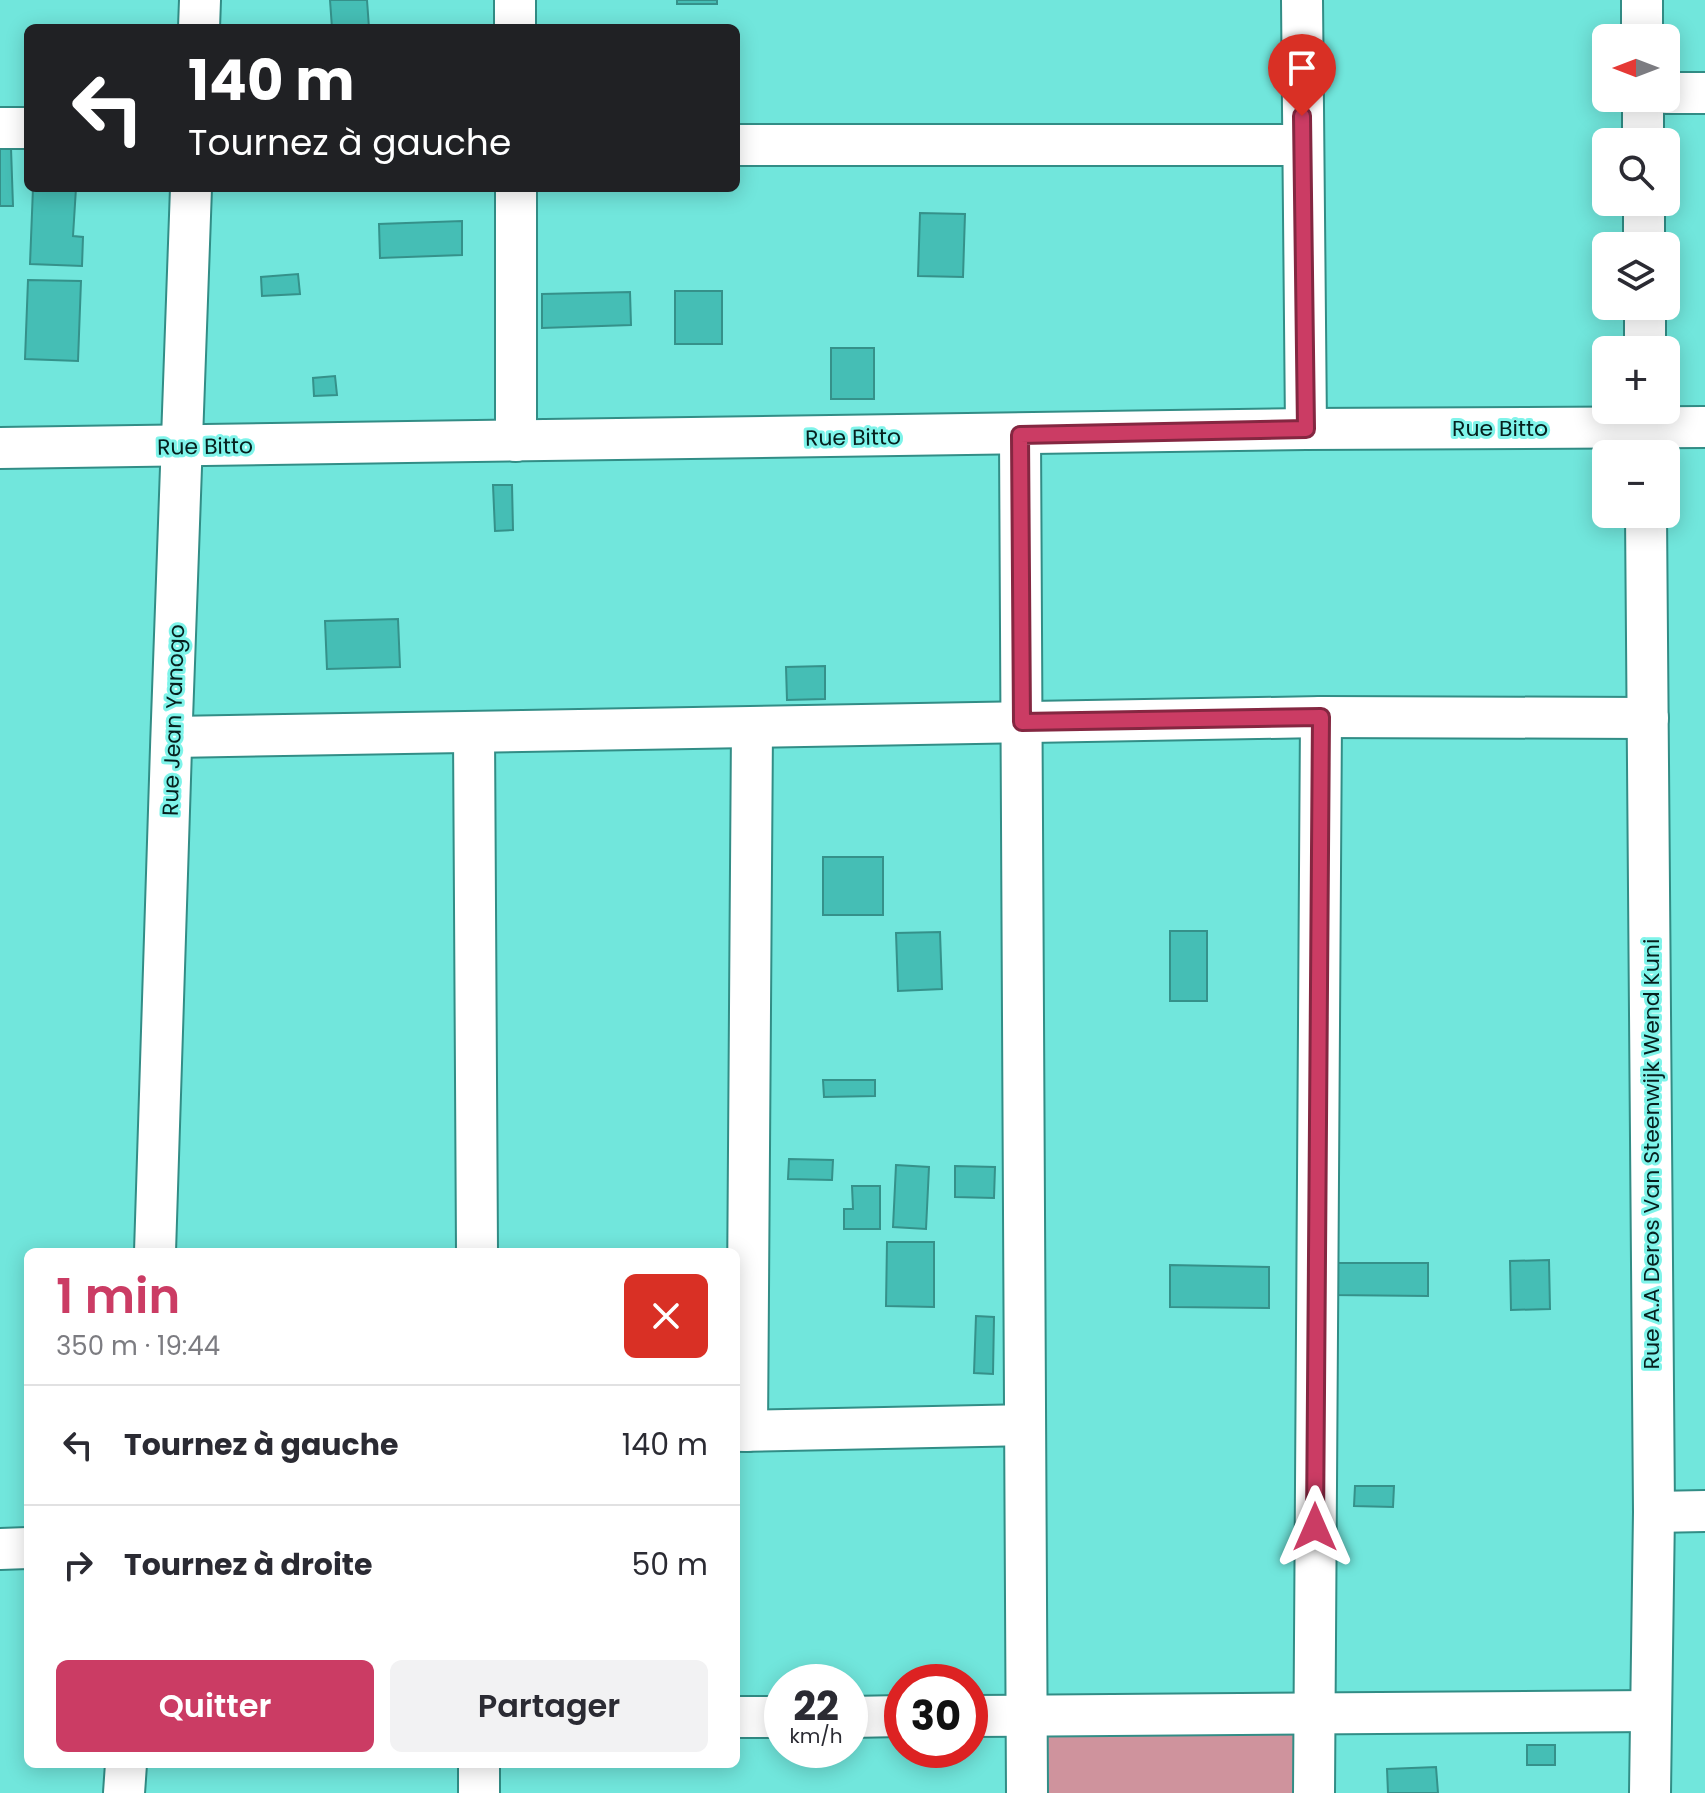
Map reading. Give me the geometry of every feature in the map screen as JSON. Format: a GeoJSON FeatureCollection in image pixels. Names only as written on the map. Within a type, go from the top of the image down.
{"type":"FeatureCollection","features":[{"type":"Feature","properties":{"kind":"street"},"geometry":{"type":"LineString","coordinates":[[199,24],[200,0]]}},
{"type":"Feature","properties":{"kind":"street"},"geometry":{"type":"LineString","coordinates":[[515,0],[515,24]]}},
{"type":"Feature","properties":{"kind":"street"},"geometry":{"type":"LineString","coordinates":[[1302,0],[1306,429]]}},
{"type":"Feature","properties":{"kind":"street"},"geometry":{"type":"LineString","coordinates":[[1642,0],[1642,24]]}},
{"type":"Feature","properties":{"kind":"street"},"geometry":{"type":"LineString","coordinates":[[1680,93],[1705,93]]}},
{"type":"Feature","properties":{"kind":"street"},"geometry":{"type":"LineString","coordinates":[[0,128],[24,128]]}},
{"type":"Feature","properties":{"kind":"street"},"geometry":{"type":"LineString","coordinates":[[740,145],[1302,145]]}},
{"type":"Feature","properties":{"kind":"street","name":"Rue Jean Yanogo"},"geometry":{"type":"LineString","coordinates":[[155,1248],[191,192]]}},
{"type":"Feature","properties":{"kind":"street"},"geometry":{"type":"LineString","coordinates":[[516,192],[516,441]]}},
{"type":"Feature","properties":{"kind":"street","name":"Rue Bitto"},"geometry":{"type":"LineString","coordinates":[[0,448],[1306,429],[1646,431],[1705,427]]}},
{"type":"Feature","properties":{"kind":"street"},"geometry":{"type":"LineString","coordinates":[[1020,435],[1027,1793]]}},
{"type":"Feature","properties":{"kind":"street","name":"Rue A.A Deros Van Steenwijk Wend Kuni"},"geometry":{"type":"LineString","coordinates":[[1646,528],[1654,1512],[1650,1793]]}},
{"type":"Feature","properties":{"kind":"street"},"geometry":{"type":"LineString","coordinates":[[1314,1793],[1321,717]]}},
{"type":"Feature","properties":{"kind":"street"},"geometry":{"type":"LineString","coordinates":[[173,737],[1321,717],[1648,718]]}},
{"type":"Feature","properties":{"kind":"street"},"geometry":{"type":"LineString","coordinates":[[752,728],[742,1431],[1025,1425]]}},
{"type":"Feature","properties":{"kind":"street"},"geometry":{"type":"LineString","coordinates":[[474,732],[477,1248]]}},
{"type":"Feature","properties":{"kind":"street"},"geometry":{"type":"LineString","coordinates":[[1654,1512],[1705,1511]]}},
{"type":"Feature","properties":{"kind":"street"},"geometry":{"type":"LineString","coordinates":[[0,1549],[24,1548]]}},
{"type":"Feature","properties":{"kind":"street"},"geometry":{"type":"LineString","coordinates":[[988,1716],[1650,1711]]}},
{"type":"Feature","properties":{"kind":"street"},"geometry":{"type":"LineString","coordinates":[[740,1717],[764,1717]]}},
{"type":"Feature","properties":{"kind":"street"},"geometry":{"type":"LineString","coordinates":[[124,1793],[126,1768]]}},
{"type":"Feature","properties":{"kind":"street"},"geometry":{"type":"LineString","coordinates":[[479,1768],[479,1793]]}},
{"type":"Feature","properties":{"kind":"shaded area"},"geometry":{"type":"Polygon","coordinates":[[[1309,1725],[1309,1793],[1049,1793],[1048,1727],[1309,1725]]]}},
{"type":"Feature","properties":{"kind":"building"},"geometry":{"type":"Polygon","coordinates":[[[330,0],[367,0],[369,24],[332,24],[330,0]]]}},
{"type":"Feature","properties":{"kind":"building"},"geometry":{"type":"Polygon","coordinates":[[[677,0],[717,0],[717,4],[677,4],[677,0]]]}},
{"type":"Feature","properties":{"kind":"building"},"geometry":{"type":"Polygon","coordinates":[[[0,148],[11,148],[13,206],[0,206],[0,148]]]}},
{"type":"Feature","properties":{"kind":"building"},"geometry":{"type":"Polygon","coordinates":[[[33,192],[76,192],[73,236],[83,237],[82,266],[30,264],[33,192]]]}},
{"type":"Feature","properties":{"kind":"building"},"geometry":{"type":"Polygon","coordinates":[[[920,213],[965,214],[963,277],[918,276],[920,213]]]}},
{"type":"Feature","properties":{"kind":"building"},"geometry":{"type":"Polygon","coordinates":[[[462,221],[462,255],[380,258],[379,224],[462,221]]]}},
{"type":"Feature","properties":{"kind":"building"},"geometry":{"type":"Polygon","coordinates":[[[298,274],[300,294],[262,296],[261,277],[298,274]]]}},
{"type":"Feature","properties":{"kind":"building"},"geometry":{"type":"Polygon","coordinates":[[[28,280],[81,281],[78,361],[25,359],[28,280]]]}},
{"type":"Feature","properties":{"kind":"building"},"geometry":{"type":"Polygon","coordinates":[[[675,291],[722,291],[722,344],[675,344],[675,291]]]}},
{"type":"Feature","properties":{"kind":"building"},"geometry":{"type":"Polygon","coordinates":[[[630,292],[631,325],[542,328],[542,294],[630,292]]]}},
{"type":"Feature","properties":{"kind":"building"},"geometry":{"type":"Polygon","coordinates":[[[831,348],[874,348],[874,399],[831,399],[831,348]]]}},
{"type":"Feature","properties":{"kind":"building"},"geometry":{"type":"Polygon","coordinates":[[[335,376],[337,395],[314,396],[313,378],[335,376]]]}},
{"type":"Feature","properties":{"kind":"building"},"geometry":{"type":"Polygon","coordinates":[[[493,485],[512,485],[513,530],[495,531],[493,485]]]}},
{"type":"Feature","properties":{"kind":"building"},"geometry":{"type":"Polygon","coordinates":[[[398,619],[400,667],[327,669],[325,621],[398,619]]]}},
{"type":"Feature","properties":{"kind":"building"},"geometry":{"type":"Polygon","coordinates":[[[825,666],[825,699],[787,700],[786,667],[825,666]]]}},
{"type":"Feature","properties":{"kind":"building"},"geometry":{"type":"Polygon","coordinates":[[[823,857],[883,857],[883,915],[823,915],[823,857]]]}},
{"type":"Feature","properties":{"kind":"building"},"geometry":{"type":"Polygon","coordinates":[[[1170,931],[1207,931],[1207,1001],[1170,1001],[1170,931]]]}},
{"type":"Feature","properties":{"kind":"building"},"geometry":{"type":"Polygon","coordinates":[[[940,932],[942,989],[898,991],[896,933],[940,932]]]}},
{"type":"Feature","properties":{"kind":"building"},"geometry":{"type":"Polygon","coordinates":[[[823,1080],[875,1080],[875,1096],[824,1097],[823,1080]]]}},
{"type":"Feature","properties":{"kind":"building"},"geometry":{"type":"Polygon","coordinates":[[[789,1159],[833,1160],[832,1180],[788,1179],[789,1159]]]}},
{"type":"Feature","properties":{"kind":"building"},"geometry":{"type":"Polygon","coordinates":[[[896,1165],[929,1167],[926,1229],[893,1227],[896,1165]]]}},
{"type":"Feature","properties":{"kind":"building"},"geometry":{"type":"Polygon","coordinates":[[[955,1166],[995,1167],[994,1198],[955,1197],[955,1166]]]}},
{"type":"Feature","properties":{"kind":"building"},"geometry":{"type":"Polygon","coordinates":[[[852,1186],[880,1186],[880,1229],[844,1229],[844,1209],[853,1209],[852,1186]]]}},
{"type":"Feature","properties":{"kind":"building"},"geometry":{"type":"Polygon","coordinates":[[[887,1242],[934,1242],[934,1307],[886,1306],[887,1242]]]}},
{"type":"Feature","properties":{"kind":"building"},"geometry":{"type":"Polygon","coordinates":[[[1549,1260],[1550,1309],[1511,1310],[1510,1261],[1549,1260]]]}},
{"type":"Feature","properties":{"kind":"building"},"geometry":{"type":"Polygon","coordinates":[[[1331,1263],[1428,1263],[1428,1296],[1331,1295],[1331,1263]]]}},
{"type":"Feature","properties":{"kind":"building"},"geometry":{"type":"Polygon","coordinates":[[[1170,1265],[1269,1267],[1269,1308],[1170,1307],[1170,1265]]]}},
{"type":"Feature","properties":{"kind":"building"},"geometry":{"type":"Polygon","coordinates":[[[976,1316],[994,1317],[993,1374],[974,1373],[976,1316]]]}},
{"type":"Feature","properties":{"kind":"building"},"geometry":{"type":"Polygon","coordinates":[[[1355,1486],[1394,1486],[1393,1507],[1354,1506],[1355,1486]]]}},
{"type":"Feature","properties":{"kind":"building"},"geometry":{"type":"Polygon","coordinates":[[[1527,1745],[1555,1745],[1555,1765],[1527,1765],[1527,1745]]]}},
{"type":"Feature","properties":{"kind":"building"},"geometry":{"type":"Polygon","coordinates":[[[1436,1767],[1438,1793],[1388,1793],[1387,1769],[1436,1767]]]}},
{"type":"Feature","properties":{"kind":"route"},"geometry":{"type":"LineString","coordinates":[[1302,116],[1306,429],[1020,435],[1022,722],[1321,717],[1315,1527]]}}]}
